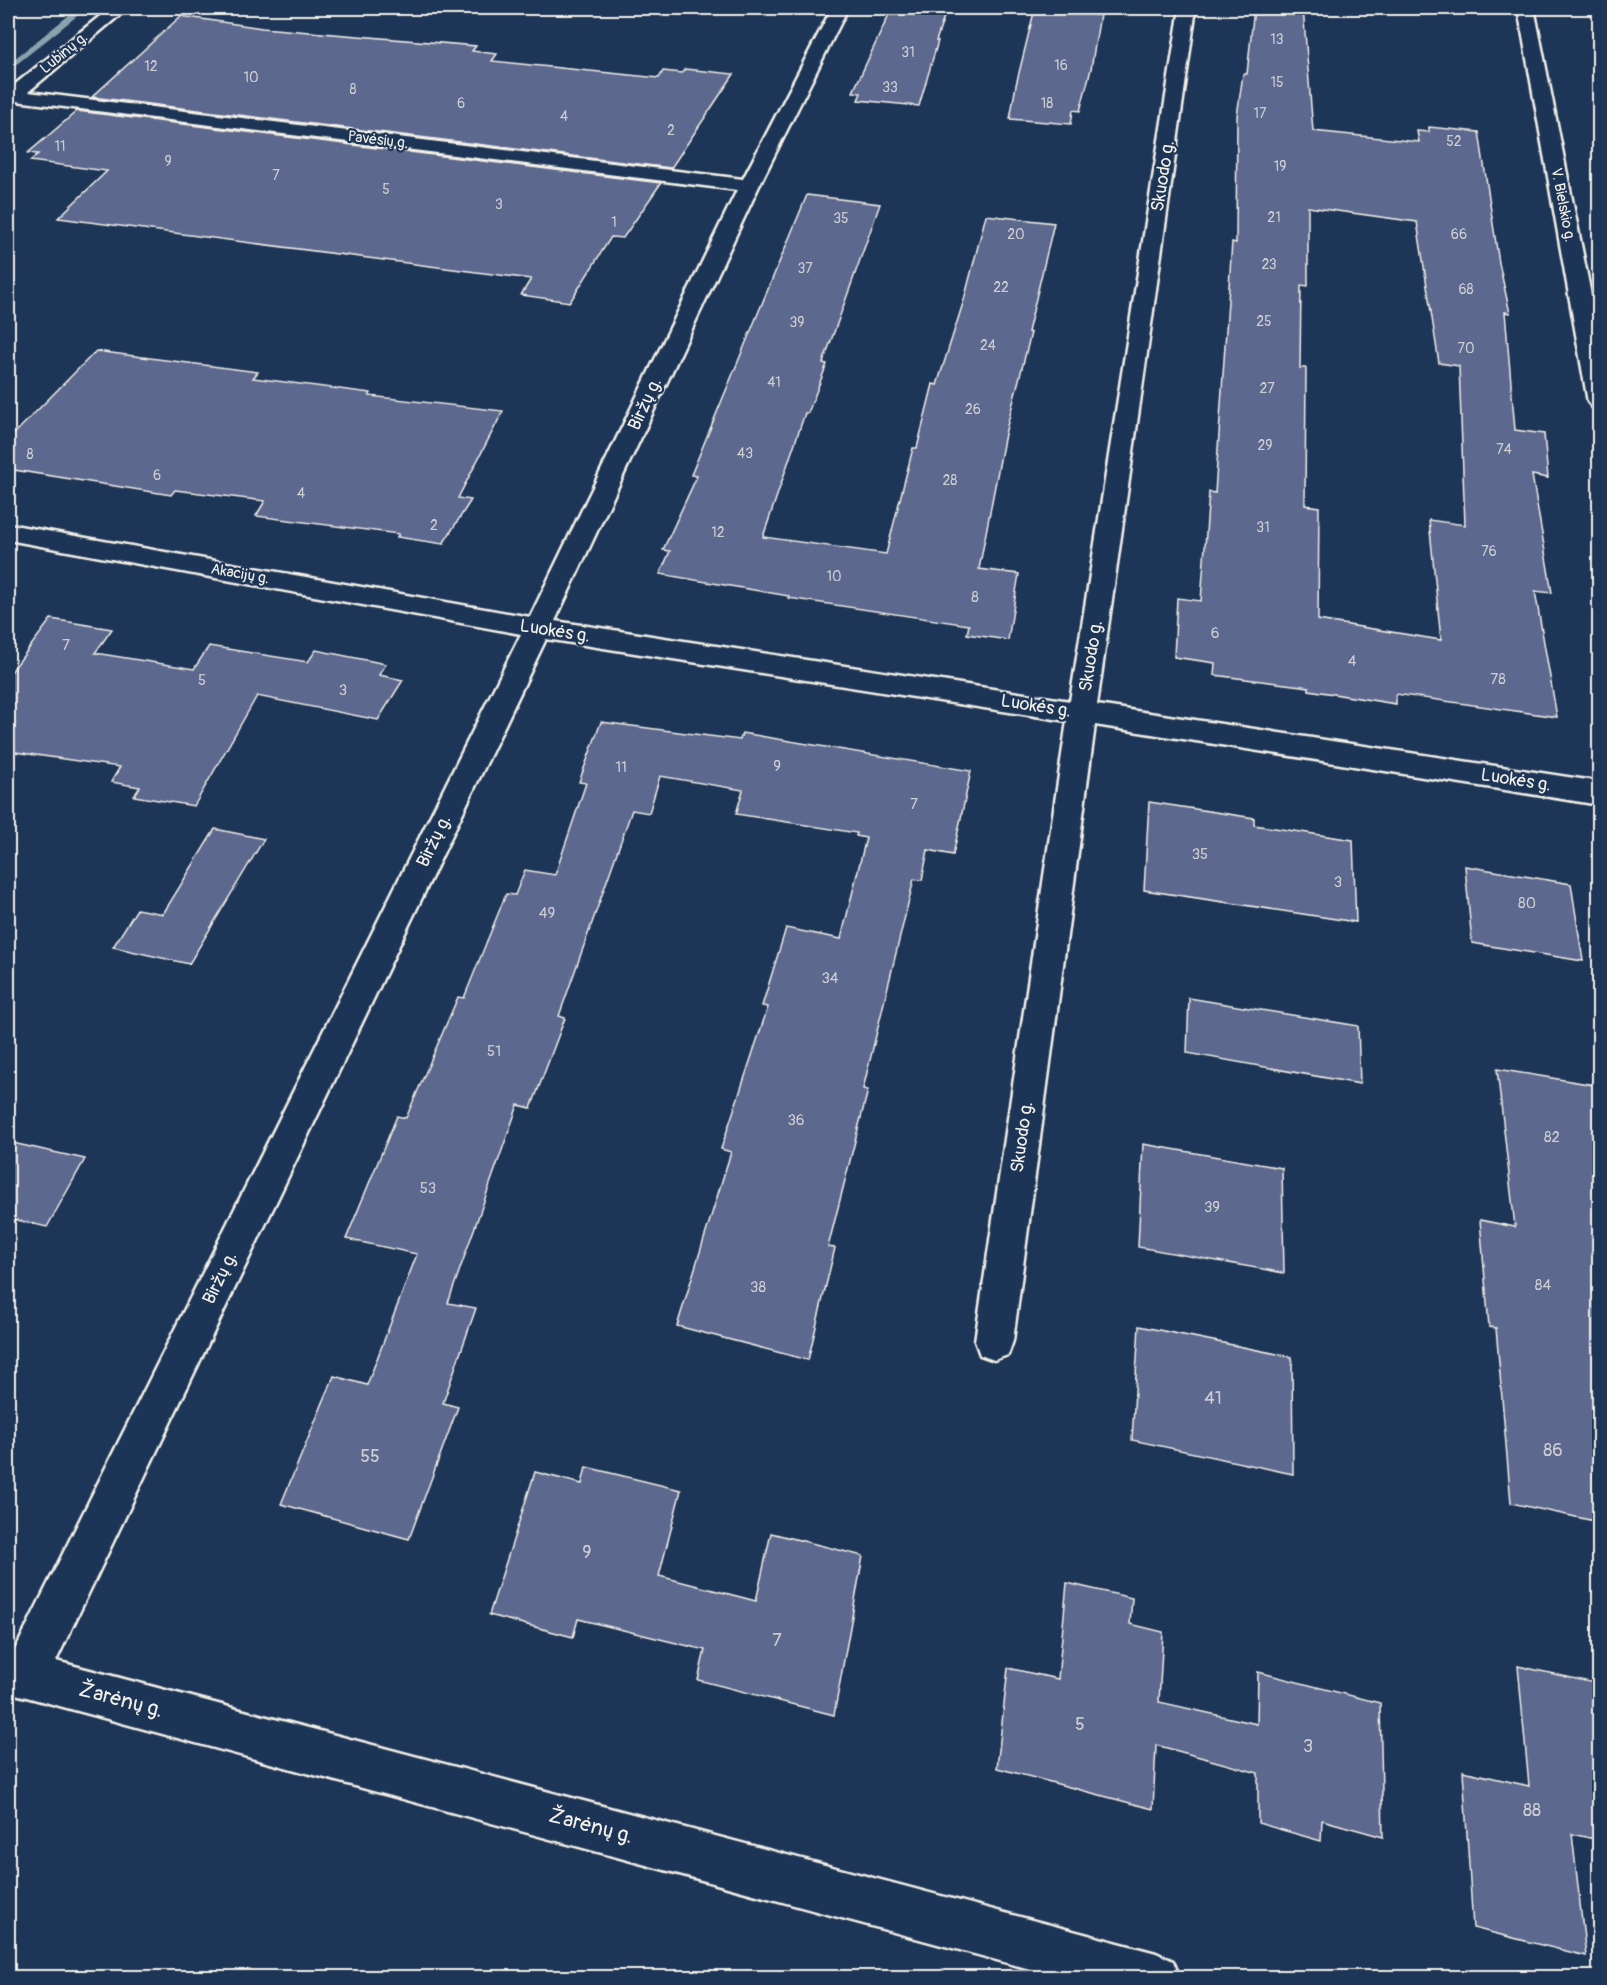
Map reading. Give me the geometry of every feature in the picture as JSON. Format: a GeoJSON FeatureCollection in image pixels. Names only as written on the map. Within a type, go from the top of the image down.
{"type":"FeatureCollection","features":[{"type":"Feature","properties":{"kind":"street","name":"Lubinų g."},"geometry":{"type":"LineString","coordinates":[[9,96],[120,8]]}},
{"type":"Feature","properties":{"kind":"street","name":"Biržų g."},"geometry":{"type":"LineString","coordinates":[[17,1672],[538,628],[749,186],[840,8]]}},
{"type":"Feature","properties":{"kind":"street","name":"Skuodo g."},"geometry":{"type":"LineString","coordinates":[[993,1341],[1082,713],[1188,8]]}},
{"type":"Feature","properties":{"kind":"street","name":"V. Bielskio g."},"geometry":{"type":"LineString","coordinates":[[1526,8],[1599,402]]}},
{"type":"Feature","properties":{"kind":"street","name":"Pavėsių g."},"geometry":{"type":"LineString","coordinates":[[9,96],[749,186]]}},
{"type":"Feature","properties":{"kind":"street","name":"Akacijų g."},"geometry":{"type":"LineString","coordinates":[[8,532],[472,616]]}},
{"type":"Feature","properties":{"kind":"street","name":"Luokės g."},"geometry":{"type":"LineString","coordinates":[[472,616],[1599,794]]}},
{"type":"Feature","properties":{"kind":"street","name":"Žarėnų g."},"geometry":{"type":"LineString","coordinates":[[17,1672],[1156,1977]]}},
{"type":"Feature","properties":{"kind":"building"},"geometry":{"type":"Polygon","coordinates":[[[892,8],[947,8],[919,106],[858,100],[861,93],[853,92],[892,8]]]}},
{"type":"Feature","properties":{"kind":"building"},"geometry":{"type":"Polygon","coordinates":[[[1035,8],[1060,8],[1060,12],[1100,15],[1091,69],[1080,111],[1073,110],[1071,124],[1010,119],[1035,8]]]}},
{"type":"Feature","properties":{"kind":"building"},"geometry":{"type":"Polygon","coordinates":[[[1254,8],[1303,8],[1313,131],[1419,142],[1417,131],[1429,132],[1429,127],[1479,132],[1499,263],[1510,313],[1505,312],[1515,430],[1544,434],[1548,478],[1532,475],[1552,593],[1535,591],[1557,717],[1396,694],[1396,704],[1309,690],[1309,687],[1214,675],[1215,663],[1174,657],[1177,598],[1201,601],[1209,492],[1215,493],[1232,242],[1236,243],[1237,116],[1243,74],[1247,74],[1254,8]],[[1308,207],[1308,286],[1301,285],[1300,368],[1306,368],[1305,505],[1319,507],[1318,620],[1441,640],[1429,520],[1465,525],[1459,366],[1439,363],[1417,222],[1308,207]]]}},
{"type":"Feature","properties":{"kind":"building"},"geometry":{"type":"Polygon","coordinates":[[[181,16],[262,28],[476,46],[472,51],[497,54],[492,61],[659,78],[663,71],[682,73],[685,69],[734,74],[671,168],[92,97],[181,16]]]}},
{"type":"Feature","properties":{"kind":"building"},"geometry":{"type":"Polygon","coordinates":[[[77,111],[661,183],[623,238],[611,237],[570,302],[521,295],[531,279],[58,218],[107,171],[30,161],[38,154],[28,153],[77,111]]]}},
{"type":"Feature","properties":{"kind":"building"},"geometry":{"type":"Polygon","coordinates":[[[807,195],[880,204],[823,363],[827,364],[808,413],[805,413],[763,537],[886,554],[913,448],[917,448],[933,384],[937,385],[964,300],[986,215],[1054,223],[1028,332],[1031,333],[1005,434],[979,569],[1019,574],[1008,640],[967,634],[969,625],[788,598],[789,596],[660,574],[670,551],[663,550],[697,476],[691,475],[807,195]]]}},
{"type":"Feature","properties":{"kind":"building"},"geometry":{"type":"Polygon","coordinates":[[[96,351],[258,372],[253,378],[371,393],[369,396],[503,411],[458,498],[471,500],[443,544],[397,537],[399,534],[256,516],[265,501],[175,490],[171,495],[8,469],[8,440],[96,351]]]}},
{"type":"Feature","properties":{"kind":"building"},"geometry":{"type":"Polygon","coordinates":[[[51,619],[112,629],[95,653],[194,669],[209,646],[308,662],[316,650],[386,664],[379,675],[403,680],[378,720],[257,696],[194,806],[134,796],[140,787],[111,782],[120,767],[8,751],[8,676],[51,619]]]}},
{"type":"Feature","properties":{"kind":"building"},"geometry":{"type":"Polygon","coordinates":[[[601,722],[740,740],[742,733],[971,771],[953,855],[928,850],[922,880],[914,879],[863,1089],[868,1090],[828,1247],[835,1248],[808,1360],[677,1326],[731,1152],[721,1149],[768,1007],[762,1006],[786,928],[841,939],[866,838],[856,836],[857,833],[736,814],[743,790],[660,776],[649,813],[632,810],[559,1016],[565,1018],[531,1108],[518,1105],[448,1303],[476,1308],[443,1403],[458,1407],[409,1539],[281,1504],[334,1376],[367,1385],[417,1254],[346,1239],[397,1116],[406,1118],[458,997],[464,998],[506,894],[515,895],[525,870],[555,875],[586,783],[579,782],[601,722]]]}},
{"type":"Feature","properties":{"kind":"building"},"geometry":{"type":"Polygon","coordinates":[[[1149,802],[1254,818],[1254,825],[1353,840],[1356,922],[1144,890],[1149,802]]]}},
{"type":"Feature","properties":{"kind":"building"},"geometry":{"type":"Polygon","coordinates":[[[215,829],[264,839],[189,964],[113,947],[137,909],[163,914],[215,829]]]}},
{"type":"Feature","properties":{"kind":"building"},"geometry":{"type":"Polygon","coordinates":[[[1465,866],[1571,884],[1583,961],[1472,943],[1465,866]]]}},
{"type":"Feature","properties":{"kind":"building"},"geometry":{"type":"Polygon","coordinates":[[[1189,998],[1358,1026],[1360,1084],[1187,1053],[1189,998]]]}},
{"type":"Feature","properties":{"kind":"building"},"geometry":{"type":"Polygon","coordinates":[[[1497,1069],[1594,1085],[1599,1124],[1599,1522],[1511,1503],[1496,1328],[1489,1327],[1480,1220],[1515,1227],[1497,1069]]]}},
{"type":"Feature","properties":{"kind":"building"},"geometry":{"type":"Polygon","coordinates":[[[8,1142],[85,1159],[47,1227],[8,1218],[8,1142]]]}},
{"type":"Feature","properties":{"kind":"building"},"geometry":{"type":"Polygon","coordinates":[[[1143,1144],[1282,1168],[1284,1273],[1138,1247],[1143,1144]]]}},
{"type":"Feature","properties":{"kind":"building"},"geometry":{"type":"Polygon","coordinates":[[[1139,1326],[1292,1357],[1293,1474],[1132,1440],[1139,1326]]]}},
{"type":"Feature","properties":{"kind":"building"},"geometry":{"type":"Polygon","coordinates":[[[586,1467],[681,1490],[659,1576],[756,1601],[771,1533],[863,1556],[834,1715],[698,1680],[705,1650],[578,1619],[573,1637],[489,1615],[535,1472],[582,1484],[586,1467]]]}},
{"type":"Feature","properties":{"kind":"building"},"geometry":{"type":"Polygon","coordinates":[[[1067,1583],[1132,1598],[1130,1624],[1163,1632],[1159,1702],[1257,1724],[1258,1672],[1380,1703],[1383,1837],[1322,1820],[1321,1841],[1258,1823],[1258,1773],[1156,1745],[1153,1809],[997,1768],[1008,1668],[1058,1679],[1067,1583]]]}},
{"type":"Feature","properties":{"kind":"building"},"geometry":{"type":"Polygon","coordinates":[[[1518,1666],[1599,1684],[1599,1840],[1572,1834],[1586,1956],[1473,1928],[1463,1771],[1529,1786],[1518,1666]]]}},
{"type":"Feature","properties":{"kind":"waterway"},"geometry":{"type":"LineString","coordinates":[[8,68],[83,8]]}}]}
